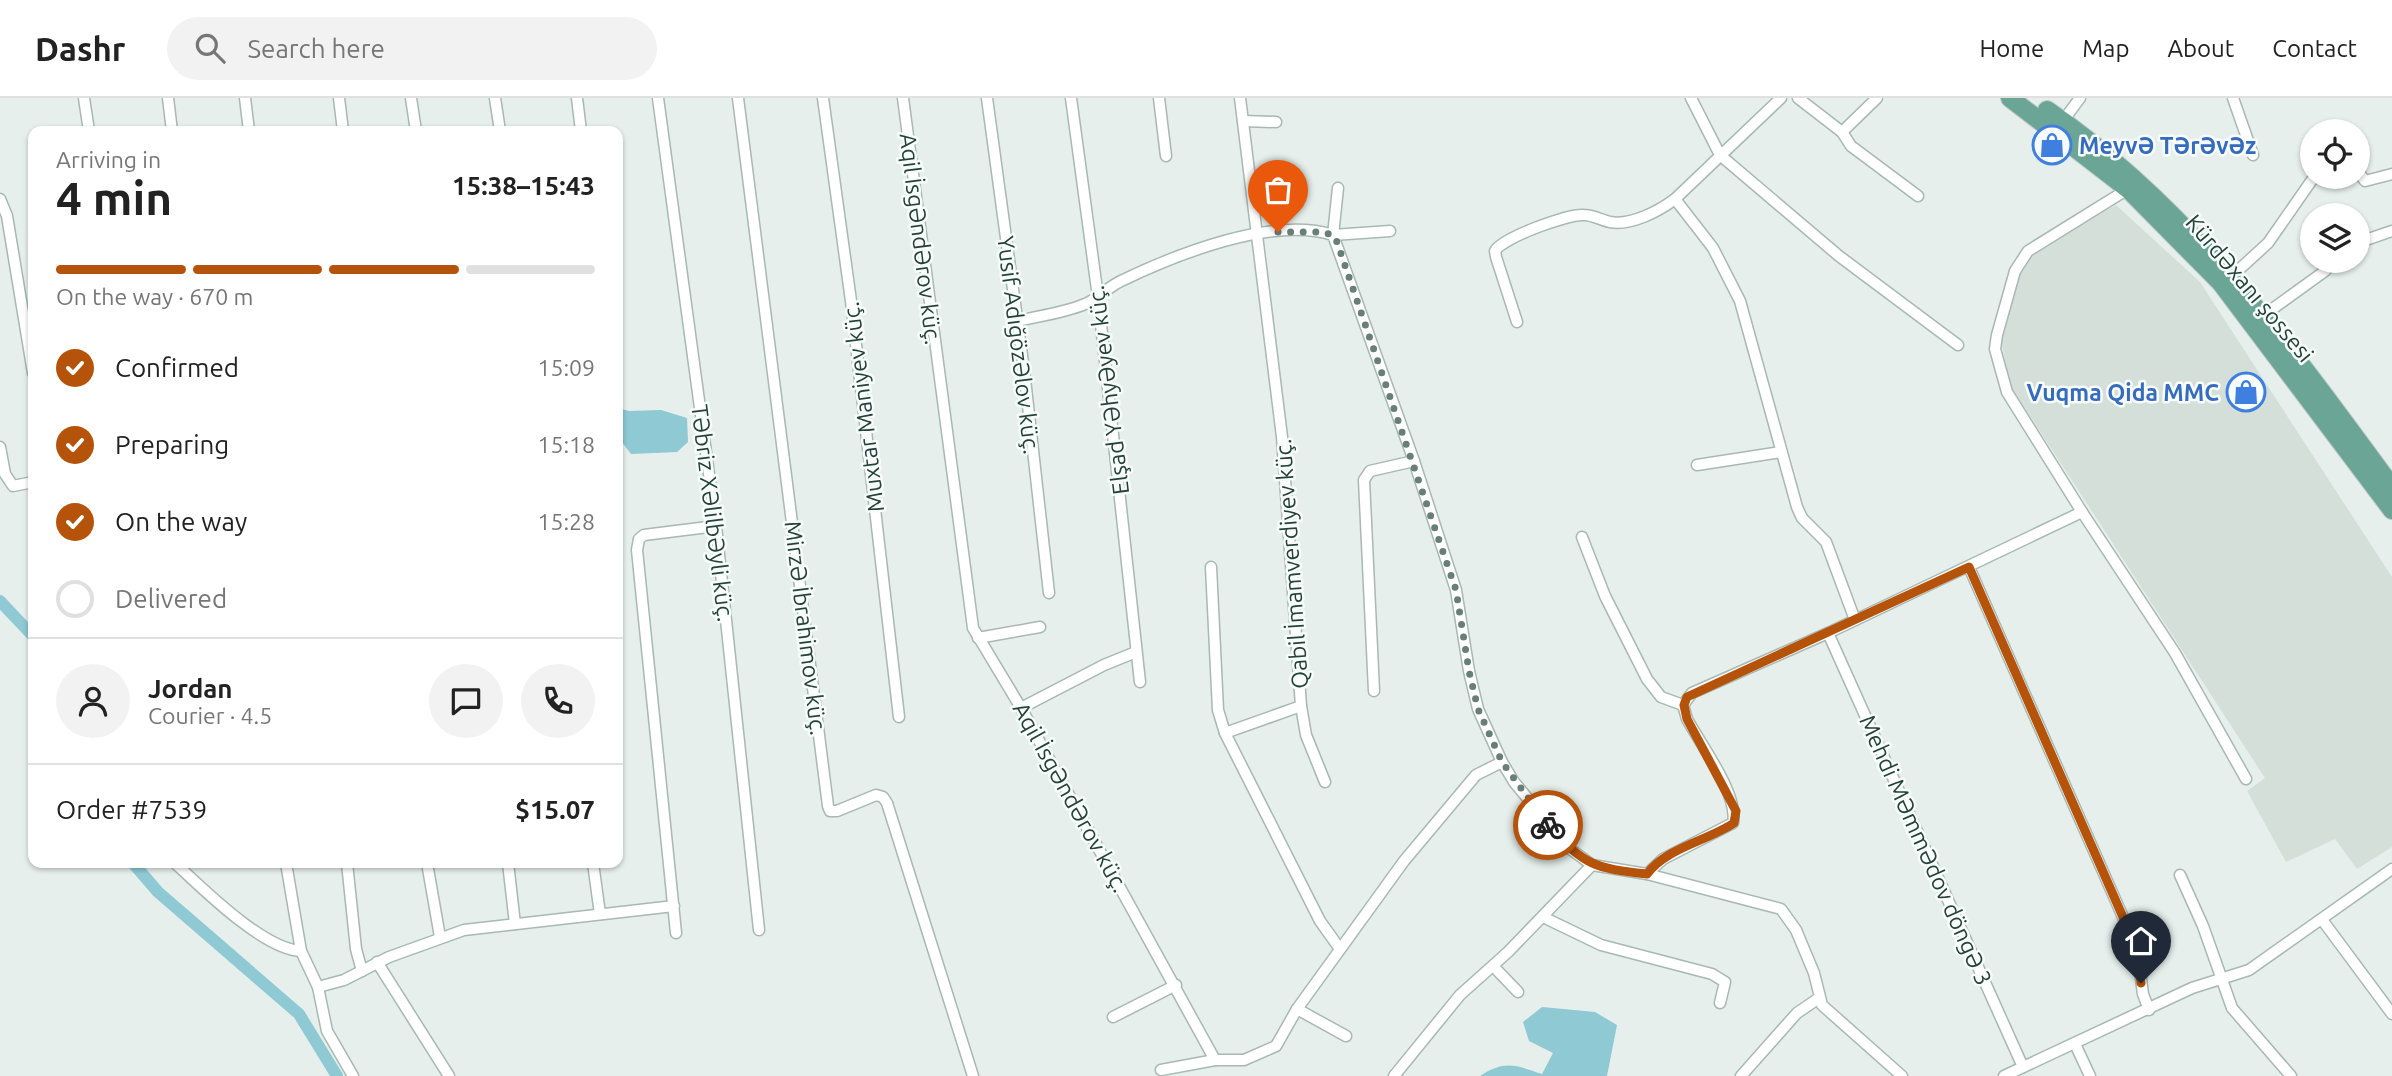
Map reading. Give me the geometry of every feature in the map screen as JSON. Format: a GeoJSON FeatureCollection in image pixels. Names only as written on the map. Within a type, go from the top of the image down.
{"type":"FeatureCollection","features":[{"type":"Feature","properties":{"kind":"main road","name":"Kürdəxanı şossesi"},"geometry":{"type":"LineString","coordinates":[[2010,98],[2059,126],[2137,180],[2232,276],[2392,488]]}},
{"type":"Feature","properties":{"kind":"main road","name":"Kürdəxanı şossesi"},"geometry":{"type":"LineString","coordinates":[[2030,98],[2128,189],[2239,306],[2392,510]]}},
{"type":"Feature","properties":{"kind":"street"},"geometry":{"type":"LineString","coordinates":[[84,98],[88,126]]}},
{"type":"Feature","properties":{"kind":"street"},"geometry":{"type":"LineString","coordinates":[[168,98],[171,126]]}},
{"type":"Feature","properties":{"kind":"street"},"geometry":{"type":"LineString","coordinates":[[245,98],[248,126]]}},
{"type":"Feature","properties":{"kind":"street"},"geometry":{"type":"LineString","coordinates":[[340,98],[343,126]]}},
{"type":"Feature","properties":{"kind":"street"},"geometry":{"type":"LineString","coordinates":[[411,98],[415,126]]}},
{"type":"Feature","properties":{"kind":"street"},"geometry":{"type":"LineString","coordinates":[[495,98],[499,126]]}},
{"type":"Feature","properties":{"kind":"street"},"geometry":{"type":"LineString","coordinates":[[577,98],[580,126]]}},
{"type":"Feature","properties":{"kind":"street","name":"Təbriz Xəlilbəyli küç."},"geometry":{"type":"LineString","coordinates":[[658,98],[716,526],[760,930]]}},
{"type":"Feature","properties":{"kind":"street","name":"Mirzə İbrahimov küç."},"geometry":{"type":"LineString","coordinates":[[738,98],[828,806],[830,811],[837,811],[876,795],[883,797],[887,803],[973,1076]]}},
{"type":"Feature","properties":{"kind":"street","name":"Muxtar Maniyev küç."},"geometry":{"type":"LineString","coordinates":[[823,98],[851,301],[899,717]]}},
{"type":"Feature","properties":{"kind":"street","name":"Aqil İsgəndərov küç."},"geometry":{"type":"LineString","coordinates":[[903,98],[971,620],[978,638],[1021,708],[1215,1060]]}},
{"type":"Feature","properties":{"kind":"street","name":"Yusif Adığözəlov küç."},"geometry":{"type":"LineString","coordinates":[[987,98],[1049,593]]}},
{"type":"Feature","properties":{"kind":"street","name":"Elşad Yəhyəyev küç."},"geometry":{"type":"LineString","coordinates":[[1071,98],[1098,297],[1140,682]]}},
{"type":"Feature","properties":{"kind":"street"},"geometry":{"type":"LineString","coordinates":[[1158,98],[1166,156]]}},
{"type":"Feature","properties":{"kind":"street","name":"Qabil İmamverdiyev küç."},"geometry":{"type":"LineString","coordinates":[[1225,733],[1301,706],[1282,437],[1240,98]]}},
{"type":"Feature","properties":{"kind":"street"},"geometry":{"type":"LineString","coordinates":[[1691,98],[1720,155],[1839,256],[1958,345]]}},
{"type":"Feature","properties":{"kind":"street"},"geometry":{"type":"LineString","coordinates":[[1517,322],[1495,251],[1504,241],[1573,216],[1591,216],[1612,222],[1640,217],[1661,209],[1675,199],[1781,98]]}},
{"type":"Feature","properties":{"kind":"street"},"geometry":{"type":"LineString","coordinates":[[1798,98],[1842,132],[1852,146],[1917,196]]}},
{"type":"Feature","properties":{"kind":"street"},"geometry":{"type":"LineString","coordinates":[[1842,132],[1877,98]]}},
{"type":"Feature","properties":{"kind":"street"},"geometry":{"type":"LineString","coordinates":[[2059,126],[2080,98]]}},
{"type":"Feature","properties":{"kind":"street"},"geometry":{"type":"LineString","coordinates":[[2233,98],[2253,155]]}},
{"type":"Feature","properties":{"kind":"street"},"geometry":{"type":"LineString","coordinates":[[1243,121],[1276,122]]}},
{"type":"Feature","properties":{"kind":"street"},"geometry":{"type":"LineString","coordinates":[[2370,182],[2392,174]]}},
{"type":"Feature","properties":{"kind":"street"},"geometry":{"type":"LineString","coordinates":[[1338,188],[1333,235],[1414,461],[1456,590],[1478,709],[1502,762],[1541,818],[1569,848],[1592,865],[1647,874],[1781,909],[1796,930],[1814,972],[1819,998],[1830,1013],[1902,1076]]}},
{"type":"Feature","properties":{"kind":"street"},"geometry":{"type":"LineString","coordinates":[[2128,189],[2028,251],[2015,271],[1995,349],[2007,393],[2175,653],[2246,779]]}},
{"type":"Feature","properties":{"kind":"street"},"geometry":{"type":"LineString","coordinates":[[2232,276],[2267,243],[2305,189]]}},
{"type":"Feature","properties":{"kind":"street"},"geometry":{"type":"LineString","coordinates":[[0,199],[7,216],[28,343]]}},
{"type":"Feature","properties":{"kind":"street"},"geometry":{"type":"LineString","coordinates":[[1675,199],[1713,248],[1740,301],[1797,507],[1802,518],[1826,542],[1855,620]]}},
{"type":"Feature","properties":{"kind":"street"},"geometry":{"type":"LineString","coordinates":[[1017,321],[1079,307],[1121,281],[1204,247],[1256,233],[1322,232],[1333,235],[1390,231]]}},
{"type":"Feature","properties":{"kind":"street"},"geometry":{"type":"LineString","coordinates":[[2370,239],[2392,232]]}},
{"type":"Feature","properties":{"kind":"street"},"geometry":{"type":"LineString","coordinates":[[2264,315],[2322,273]]}},
{"type":"Feature","properties":{"kind":"street"},"geometry":{"type":"LineString","coordinates":[[0,447],[8,482],[13,486],[28,483]]}},
{"type":"Feature","properties":{"kind":"street"},"geometry":{"type":"LineString","coordinates":[[1697,465],[1782,452]]}},
{"type":"Feature","properties":{"kind":"street"},"geometry":{"type":"LineString","coordinates":[[1374,691],[1364,480],[1370,471],[1414,461]]}},
{"type":"Feature","properties":{"kind":"street"},"geometry":{"type":"LineString","coordinates":[[1647,874],[1663,859],[1734,823],[1736,811],[1730,795],[1687,719],[1684,705],[1692,693],[1828,633],[2082,512]]}},
{"type":"Feature","properties":{"kind":"street"},"geometry":{"type":"LineString","coordinates":[[676,933],[638,550],[639,538],[644,535],[716,526]]}},
{"type":"Feature","properties":{"kind":"street"},"geometry":{"type":"LineString","coordinates":[[1581,537],[1611,609],[1647,678],[1661,697],[1684,705]]}},
{"type":"Feature","properties":{"kind":"street"},"geometry":{"type":"LineString","coordinates":[[1211,567],[1218,710],[1225,733],[1320,921],[1340,949]]}},
{"type":"Feature","properties":{"kind":"street"},"geometry":{"type":"LineString","coordinates":[[1969,567],[2137,949],[2143,994],[2149,1010]]}},
{"type":"Feature","properties":{"kind":"street"},"geometry":{"type":"LineString","coordinates":[[978,638],[1040,627]]}},
{"type":"Feature","properties":{"kind":"street","name":"Mehdi Məmmədov döngə 3"},"geometry":{"type":"LineString","coordinates":[[1828,633],[2023,1068]]}},
{"type":"Feature","properties":{"kind":"street"},"geometry":{"type":"LineString","coordinates":[[1021,708],[1104,665],[1136,652]]}},
{"type":"Feature","properties":{"kind":"street"},"geometry":{"type":"LineString","coordinates":[[1301,706],[1306,735],[1325,782]]}},
{"type":"Feature","properties":{"kind":"street"},"geometry":{"type":"LineString","coordinates":[[1161,1070],[1215,1060],[1233,1062],[1271,1050],[1297,1009],[1404,861],[1462,790],[1486,768],[1502,762]]}},
{"type":"Feature","properties":{"kind":"street"},"geometry":{"type":"LineString","coordinates":[[1394,1076],[1460,995],[1543,917],[1592,865]]}},
{"type":"Feature","properties":{"kind":"street"},"geometry":{"type":"LineString","coordinates":[[180,868],[257,932],[282,948],[301,951]]}},
{"type":"Feature","properties":{"kind":"street"},"geometry":{"type":"LineString","coordinates":[[287,868],[301,951],[318,987],[327,1031],[353,1076]]}},
{"type":"Feature","properties":{"kind":"street"},"geometry":{"type":"LineString","coordinates":[[348,868],[356,949],[362,971]]}},
{"type":"Feature","properties":{"kind":"street"},"geometry":{"type":"LineString","coordinates":[[429,868],[440,937]]}},
{"type":"Feature","properties":{"kind":"street"},"geometry":{"type":"LineString","coordinates":[[509,868],[515,924]]}},
{"type":"Feature","properties":{"kind":"street"},"geometry":{"type":"LineString","coordinates":[[594,868],[600,914]]}},
{"type":"Feature","properties":{"kind":"street"},"geometry":{"type":"LineString","coordinates":[[2004,1076],[2192,988],[2249,970],[2392,869]]}},
{"type":"Feature","properties":{"kind":"street"},"geometry":{"type":"LineString","coordinates":[[2180,875],[2203,926],[2232,1008],[2291,1076]]}},
{"type":"Feature","properties":{"kind":"street"},"geometry":{"type":"LineString","coordinates":[[318,987],[440,937],[464,930],[674,906]]}},
{"type":"Feature","properties":{"kind":"street"},"geometry":{"type":"LineString","coordinates":[[1543,917],[1601,944],[1712,974],[1725,982],[1720,1003]]}},
{"type":"Feature","properties":{"kind":"street"},"geometry":{"type":"LineString","coordinates":[[2322,921],[2392,1014]]}},
{"type":"Feature","properties":{"kind":"street"},"geometry":{"type":"LineString","coordinates":[[377,962],[449,1076]]}},
{"type":"Feature","properties":{"kind":"street"},"geometry":{"type":"LineString","coordinates":[[1493,966],[1518,992]]}},
{"type":"Feature","properties":{"kind":"street"},"geometry":{"type":"LineString","coordinates":[[1113,1017],[1176,985]]}},
{"type":"Feature","properties":{"kind":"street"},"geometry":{"type":"LineString","coordinates":[[1741,1076],[1797,1013],[1819,998]]}},
{"type":"Feature","properties":{"kind":"street"},"geometry":{"type":"LineString","coordinates":[[1297,1009],[1346,1036]]}},
{"type":"Feature","properties":{"kind":"street"},"geometry":{"type":"LineString","coordinates":[[2075,1044],[2090,1076]]}},
{"type":"Feature","properties":{"kind":"shaded area"},"geometry":{"type":"Polygon","coordinates":[[[2116,205],[2200,282],[2392,577],[2392,847],[2357,869],[2335,839],[2286,862],[2247,791],[2265,778],[2010,385],[2001,340],[2017,280],[2034,250],[2116,205]]]}},
{"type":"Feature","properties":{"kind":"water"},"geometry":{"type":"Polygon","coordinates":[[[623,409],[661,410],[687,418],[688,442],[677,452],[631,454],[623,444],[623,409]]]}},
{"type":"Feature","properties":{"kind":"water"},"geometry":{"type":"Polygon","coordinates":[[[1542,1007],[1595,1012],[1617,1025],[1607,1076],[1480,1076],[1503,1066],[1524,1068],[1542,1074],[1553,1053],[1529,1041],[1523,1022],[1542,1007]]]}},
{"type":"Feature","properties":{"kind":"waterway"},"geometry":{"type":"LineString","coordinates":[[0,601],[28,631]]}},
{"type":"Feature","properties":{"kind":"waterway"},"geometry":{"type":"LineString","coordinates":[[137,868],[158,892],[299,1014],[337,1076]]}},
{"type":"Feature","properties":{"kind":"way so far"},"geometry":{"type":"LineString","coordinates":[[1278,232],[1322,232],[1333,235],[1337,242],[1456,590],[1466,657],[1478,709],[1514,782],[1548,825]]}},
{"type":"Feature","properties":{"kind":"place","name":"Meyvə Tərəvəz"},"geometry":{"type":"Point","coordinates":[2052,145]}},
{"type":"Feature","properties":{"kind":"place","name":"Vuqma Qida MMC"},"geometry":{"type":"Point","coordinates":[2246,392]}},
{"type":"Feature","properties":{"kind":"route"},"geometry":{"type":"LineString","coordinates":[[1548,825],[1581,859],[1592,865],[1647,874],[1663,859],[1722,831],[1734,823],[1736,811],[1730,795],[1687,719],[1684,705],[1687,697],[1969,567],[2137,949],[2141,983]]}}]}
